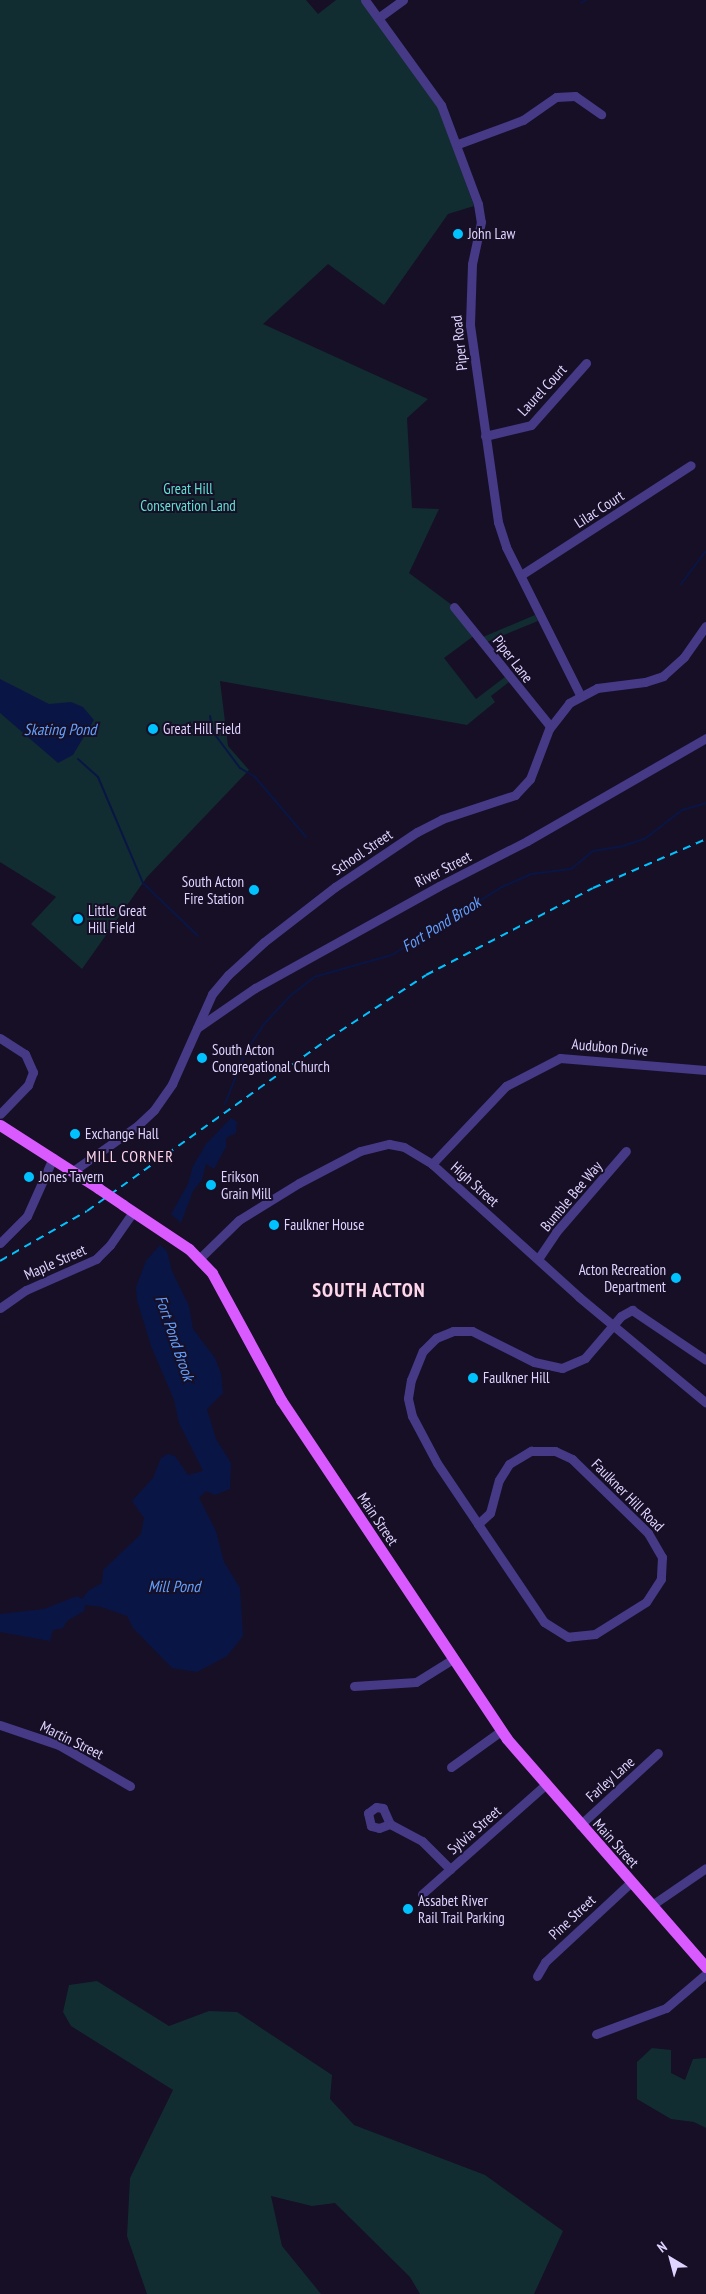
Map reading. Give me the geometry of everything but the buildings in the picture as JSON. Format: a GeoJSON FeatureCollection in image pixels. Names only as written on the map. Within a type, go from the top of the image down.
{"type":"FeatureCollection","features":[{"type":"Feature","properties":{"kind":"main road","name":"Main Street"},"geometry":{"type":"LineString","coordinates":[[0,1125],[73,1171],[200,1258],[224,1289],[281,1400],[501,1731],[544,1786],[706,1967]]}},
{"type":"Feature","properties":{"kind":"street","name":"Piper Road"},"geometry":{"type":"LineString","coordinates":[[365,0],[436,95],[458,144],[481,215],[469,306],[485,436],[500,529],[580,695]]}},
{"type":"Feature","properties":{"kind":"street"},"geometry":{"type":"LineString","coordinates":[[378,18],[403,0]]}},
{"type":"Feature","properties":{"kind":"street"},"geometry":{"type":"LineString","coordinates":[[458,144],[523,120],[556,97],[575,96],[601,114]]}},
{"type":"Feature","properties":{"kind":"street","name":"Laurel Court"},"geometry":{"type":"LineString","coordinates":[[485,436],[531,425],[586,363]]}},
{"type":"Feature","properties":{"kind":"street","name":"Lilac Court"},"geometry":{"type":"LineString","coordinates":[[521,575],[691,464]]}},
{"type":"Feature","properties":{"kind":"street","name":"Piper Lane"},"geometry":{"type":"LineString","coordinates":[[454,607],[550,726]]}},
{"type":"Feature","properties":{"kind":"street","name":"School Street"},"geometry":{"type":"LineString","coordinates":[[73,1171],[137,1126],[154,1110],[172,1084],[210,998],[228,975],[331,890],[425,827],[506,800],[519,792],[532,774],[550,726],[565,707],[580,695],[604,686],[642,682],[663,676],[681,660],[706,626]]}},
{"type":"Feature","properties":{"kind":"street","name":"River Street"},"geometry":{"type":"LineString","coordinates":[[197,1028],[255,988],[439,886],[527,841],[706,738]]}},
{"type":"Feature","properties":{"kind":"street"},"geometry":{"type":"LineString","coordinates":[[0,1038],[26,1054],[33,1072],[28,1085],[0,1114]]}},
{"type":"Feature","properties":{"kind":"street","name":"Audubon Drive"},"geometry":{"type":"LineString","coordinates":[[432,1164],[506,1086],[560,1058],[706,1070]]}},
{"type":"Feature","properties":{"kind":"street","name":"High Street"},"geometry":{"type":"LineString","coordinates":[[200,1258],[250,1213],[360,1151],[397,1145],[419,1154],[432,1164],[613,1326],[706,1403]]}},
{"type":"Feature","properties":{"kind":"street","name":"Bumble Bee Way"},"geometry":{"type":"LineString","coordinates":[[538,1259],[556,1232],[626,1151]]}},
{"type":"Feature","properties":{"kind":"street"},"geometry":{"type":"LineString","coordinates":[[0,1243],[27,1216],[53,1158]]}},
{"type":"Feature","properties":{"kind":"street","name":"Maple Street"},"geometry":{"type":"LineString","coordinates":[[0,1308],[26,1290],[96,1259],[110,1245],[128,1209]]}},
{"type":"Feature","properties":{"kind":"street"},"geometry":{"type":"LineString","coordinates":[[613,1326],[625,1313],[636,1311],[706,1360]]}},
{"type":"Feature","properties":{"kind":"street","name":"Faulkner Hill Road"},"geometry":{"type":"LineString","coordinates":[[478,1524],[490,1513],[499,1480],[509,1464],[531,1451],[556,1451],[572,1459],[648,1532],[662,1557],[661,1579],[646,1602],[609,1627],[588,1637],[568,1637],[544,1622],[478,1524],[437,1463],[408,1407],[411,1380],[423,1351],[443,1334],[462,1330],[480,1335],[534,1362],[562,1368],[585,1358],[613,1326]]}},
{"type":"Feature","properties":{"kind":"street"},"geometry":{"type":"LineString","coordinates":[[354,1686],[416,1682],[453,1659]]}},
{"type":"Feature","properties":{"kind":"street","name":"Martin Street"},"geometry":{"type":"LineString","coordinates":[[0,1725],[63,1747],[130,1786]]}},
{"type":"Feature","properties":{"kind":"street"},"geometry":{"type":"LineString","coordinates":[[451,1766],[501,1731]]}},
{"type":"Feature","properties":{"kind":"street","name":"Farley Lane"},"geometry":{"type":"LineString","coordinates":[[580,1825],[658,1753]]}},
{"type":"Feature","properties":{"kind":"street","name":"Sylvia Street"},"geometry":{"type":"LineString","coordinates":[[422,1894],[544,1786]]}},
{"type":"Feature","properties":{"kind":"street"},"geometry":{"type":"LineString","coordinates":[[390,1824],[426,1844],[450,1869]]}},
{"type":"Feature","properties":{"kind":"street"},"geometry":{"type":"LineString","coordinates":[[652,1905],[706,1868]]}},
{"type":"Feature","properties":{"kind":"street","name":"Pine Street"},"geometry":{"type":"LineString","coordinates":[[536,1976],[545,1962],[631,1882]]}},
{"type":"Feature","properties":{"kind":"street"},"geometry":{"type":"LineString","coordinates":[[596,2034],[666,2008],[706,1974]]}},
{"type":"Feature","properties":{"kind":"green space","name":"Great Hill Conservation Land"},"geometry":{"type":"Polygon","coordinates":[[[0,0],[306,0],[318,14],[336,0],[361,0],[437,103],[474,206],[448,214],[384,305],[328,264],[263,324],[428,399],[407,418],[412,508],[439,509],[409,573],[464,614],[483,637],[535,615],[538,621],[482,644],[475,635],[444,658],[476,699],[505,677],[509,682],[491,696],[495,702],[467,725],[220,681],[228,746],[249,770],[147,877],[82,969],[31,924],[56,897],[0,862],[0,0]]]}},
{"type":"Feature","properties":{"kind":"green space"},"geometry":{"type":"Polygon","coordinates":[[[97,1981],[169,2026],[209,2011],[237,2012],[332,2075],[330,2099],[354,2125],[485,2175],[563,2231],[534,2294],[420,2294],[410,2277],[335,2203],[312,2206],[271,2196],[282,2246],[321,2294],[147,2294],[127,2236],[130,2178],[173,2090],[71,2026],[63,2012],[69,1985],[97,1981]]]}},
{"type":"Feature","properties":{"kind":"green space"},"geometry":{"type":"Polygon","coordinates":[[[652,2048],[671,2050],[671,2073],[685,2080],[693,2059],[706,2058],[706,2128],[694,2122],[671,2119],[637,2099],[637,2062],[652,2048]]]}},
{"type":"Feature","properties":{"kind":"water","name":"Skating Pond"},"geometry":{"type":"Polygon","coordinates":[[[0,679],[49,704],[71,702],[83,707],[94,720],[73,755],[58,763],[0,713],[0,679]]]}},
{"type":"Feature","properties":{"kind":"water"},"geometry":{"type":"Polygon","coordinates":[[[231,1118],[237,1122],[236,1133],[226,1138],[226,1147],[214,1169],[206,1164],[202,1180],[193,1191],[181,1223],[171,1214],[188,1184],[193,1166],[206,1144],[231,1118]]]}},
{"type":"Feature","properties":{"kind":"water","name":"Mill Pond"},"geometry":{"type":"Polygon","coordinates":[[[160,1245],[167,1251],[172,1271],[189,1306],[193,1329],[215,1358],[221,1374],[223,1393],[207,1409],[216,1439],[231,1463],[230,1489],[215,1495],[206,1491],[199,1498],[216,1531],[224,1562],[240,1588],[243,1636],[227,1656],[197,1672],[172,1668],[133,1628],[127,1616],[101,1607],[85,1605],[84,1611],[67,1621],[63,1628],[53,1630],[50,1641],[0,1632],[0,1614],[44,1609],[77,1596],[82,1599],[88,1591],[102,1583],[103,1570],[141,1534],[144,1518],[132,1501],[153,1478],[161,1458],[168,1454],[175,1456],[188,1475],[203,1471],[179,1423],[174,1400],[151,1346],[137,1300],[136,1287],[146,1261],[160,1245]]]}},
{"type":"Feature","properties":{"kind":"waterway"},"geometry":{"type":"LineString","coordinates":[[581,3],[586,0]]}},
{"type":"Feature","properties":{"kind":"waterway"},"geometry":{"type":"LineString","coordinates":[[681,584],[706,551]]}},
{"type":"Feature","properties":{"kind":"waterway"},"geometry":{"type":"LineString","coordinates":[[210,716],[213,732],[240,768],[255,777],[306,837]]}},
{"type":"Feature","properties":{"kind":"waterway"},"geometry":{"type":"LineString","coordinates":[[78,759],[98,777],[143,883],[198,936]]}},
{"type":"Feature","properties":{"kind":"waterway","name":"Fort Pond Brook"},"geometry":{"type":"LineString","coordinates":[[225,1104],[246,1051],[265,1023],[290,996],[314,977],[392,955],[502,887],[531,874],[571,869],[593,851],[623,846],[646,838],[682,810],[706,803]]}},
{"type":"Feature","properties":{"kind":"railway"},"geometry":{"type":"LineString","coordinates":[[0,1261],[87,1211],[328,1039],[426,975],[593,888],[706,839]]}},
{"type":"Feature","properties":{"kind":"place","name":"John Law"},"geometry":{"type":"Point","coordinates":[458,234]}},
{"type":"Feature","properties":{"kind":"place","name":"Great Hill Field"},"geometry":{"type":"Point","coordinates":[153,729]}},
{"type":"Feature","properties":{"kind":"place","name":"South Acton Fire Station"},"geometry":{"type":"Point","coordinates":[254,890]}},
{"type":"Feature","properties":{"kind":"place","name":"Little Great Hill Field"},"geometry":{"type":"Point","coordinates":[78,919]}},
{"type":"Feature","properties":{"kind":"place","name":"South Acton Congregational Church"},"geometry":{"type":"Point","coordinates":[202,1058]}},
{"type":"Feature","properties":{"kind":"place","name":"Exchange Hall"},"geometry":{"type":"Point","coordinates":[75,1134]}},
{"type":"Feature","properties":{"kind":"place","name":"Jones Tavern"},"geometry":{"type":"Point","coordinates":[29,1177]}},
{"type":"Feature","properties":{"kind":"place","name":"Erikson Grain Mill"},"geometry":{"type":"Point","coordinates":[211,1185]}},
{"type":"Feature","properties":{"kind":"place","name":"Faulkner House"},"geometry":{"type":"Point","coordinates":[274,1225]}},
{"type":"Feature","properties":{"kind":"place","name":"Acton Recreation Department"},"geometry":{"type":"Point","coordinates":[676,1278]}},
{"type":"Feature","properties":{"kind":"place","name":"Faulkner Hill"},"geometry":{"type":"Point","coordinates":[473,1378]}},
{"type":"Feature","properties":{"kind":"place","name":"Assabet River Rail Trail Parking"},"geometry":{"type":"Point","coordinates":[408,1909]}},
{"type":"Feature","properties":{"kind":"district","name":"MILL CORNER"},"geometry":{"type":"Point","coordinates":[130,1156]}},
{"type":"Feature","properties":{"kind":"district","name":"SOUTH ACTON"},"geometry":{"type":"Point","coordinates":[369,1290]}}]}
